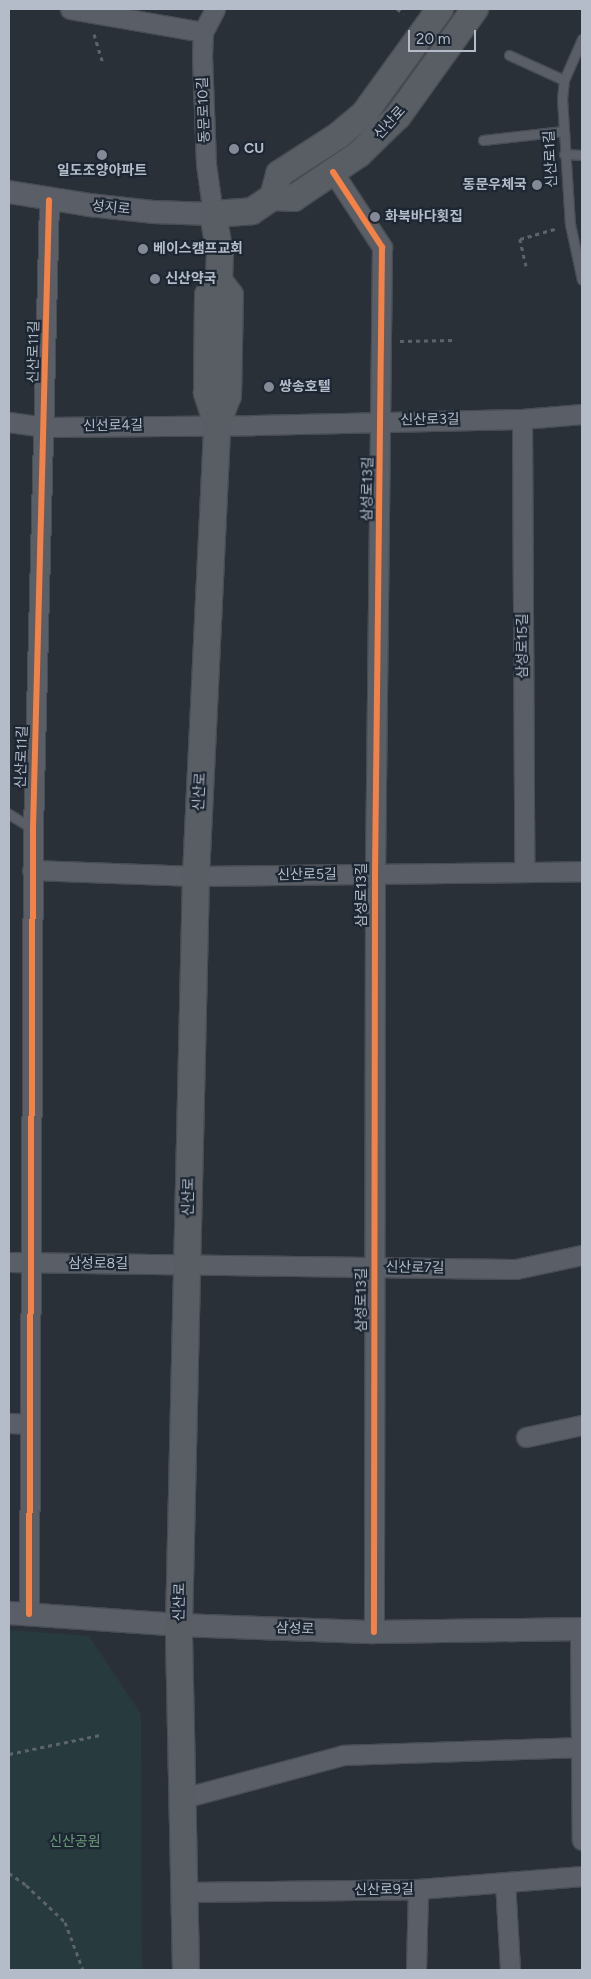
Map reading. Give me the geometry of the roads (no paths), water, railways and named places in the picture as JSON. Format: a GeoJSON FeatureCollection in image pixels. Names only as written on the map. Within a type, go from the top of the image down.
{"type":"FeatureCollection","features":[{"type":"Feature","properties":{"kind":"main road","name":"신산로"},"geometry":{"type":"LineString","coordinates":[[440,9],[364,114],[339,135],[279,174],[273,197],[294,198],[366,148],[398,116],[474,9]]}},
{"type":"Feature","properties":{"kind":"main road"},"geometry":{"type":"LineString","coordinates":[[213,214],[252,211],[273,197]]}},
{"type":"Feature","properties":{"kind":"main road","name":"신산로"},"geometry":{"type":"LineString","coordinates":[[186,1970],[179,1625],[196,876],[217,424],[207,393],[208,295],[219,281],[220,254],[213,214]]}},
{"type":"Feature","properties":{"kind":"street","name":"동문로10길"},"geometry":{"type":"LineString","coordinates":[[213,214],[206,164],[203,32],[215,9]]}},
{"type":"Feature","properties":{"kind":"street"},"geometry":{"type":"LineString","coordinates":[[79,10],[203,32]]}},
{"type":"Feature","properties":{"kind":"street","name":"삼성로13길"},"geometry":{"type":"LineString","coordinates":[[333,172],[382,247],[375,874],[374,1632]]}},
{"type":"Feature","properties":{"kind":"street","name":"성지로"},"geometry":{"type":"LineString","coordinates":[[9,192],[49,200],[168,214],[213,214]]}},
{"type":"Feature","properties":{"kind":"street","name":"신산로11길"},"geometry":{"type":"LineString","coordinates":[[19,1614],[30,1424],[32,870],[45,427],[49,200]]}},
{"type":"Feature","properties":{"kind":"street","name":"신산로3길"},"geometry":{"type":"LineString","coordinates":[[217,424],[522,419],[582,414]]}},
{"type":"Feature","properties":{"kind":"street","name":"삼성로15길"},"geometry":{"type":"LineString","coordinates":[[522,419],[524,872]]}},
{"type":"Feature","properties":{"kind":"street","name":"신선로4길"},"geometry":{"type":"LineString","coordinates":[[9,422],[45,427],[217,424]]}},
{"type":"Feature","properties":{"kind":"street","name":"신산로5길"},"geometry":{"type":"LineString","coordinates":[[32,870],[196,876],[582,872]]}},
{"type":"Feature","properties":{"kind":"street","name":"신산로7길"},"geometry":{"type":"LineString","coordinates":[[187,1264],[516,1269],[582,1255]]}},
{"type":"Feature","properties":{"kind":"street","name":"삼성로8길"},"geometry":{"type":"LineString","coordinates":[[9,1262],[31,1264],[187,1264]]}},
{"type":"Feature","properties":{"kind":"street"},"geometry":{"type":"LineString","coordinates":[[9,1422],[30,1424]]}},
{"type":"Feature","properties":{"kind":"street"},"geometry":{"type":"LineString","coordinates":[[526,1437],[582,1424]]}},
{"type":"Feature","properties":{"kind":"street","name":"삼성로"},"geometry":{"type":"LineString","coordinates":[[19,1614],[179,1625],[374,1632],[581,1629]]}},
{"type":"Feature","properties":{"kind":"street"},"geometry":{"type":"LineString","coordinates":[[581,1629],[582,1840]]}},
{"type":"Feature","properties":{"kind":"street"},"geometry":{"type":"LineString","coordinates":[[183,1798],[343,1755],[581,1747]]}},
{"type":"Feature","properties":{"kind":"street","name":"신산로9길"},"geometry":{"type":"LineString","coordinates":[[184,1892],[418,1889],[582,1876]]}},
{"type":"Feature","properties":{"kind":"street"},"geometry":{"type":"LineString","coordinates":[[505,1882],[510,1970]]}},
{"type":"Feature","properties":{"kind":"street"},"geometry":{"type":"LineString","coordinates":[[416,1970],[418,1889]]}},
{"type":"Feature","properties":{"kind":"lane","name":"신산로1길"},"geometry":{"type":"LineString","coordinates":[[582,39],[564,80],[562,98],[564,154],[570,224],[582,280]]}},
{"type":"Feature","properties":{"kind":"lane"},"geometry":{"type":"LineString","coordinates":[[509,55],[564,80]]}},
{"type":"Feature","properties":{"kind":"lane"},"geometry":{"type":"LineString","coordinates":[[483,140],[563,130]]}},
{"type":"Feature","properties":{"kind":"lane"},"geometry":{"type":"LineString","coordinates":[[564,154],[582,155]]}},
{"type":"Feature","properties":{"kind":"lane"},"geometry":{"type":"LineString","coordinates":[[9,814],[33,829]]}},
{"type":"Feature","properties":{"kind":"place","name":"CU"},"geometry":{"type":"Point","coordinates":[234,149]}},
{"type":"Feature","properties":{"kind":"place","name":"일도조양아파트"},"geometry":{"type":"Point","coordinates":[102,155]}},
{"type":"Feature","properties":{"kind":"place","name":"동문우체국"},"geometry":{"type":"Point","coordinates":[537,185]}},
{"type":"Feature","properties":{"kind":"place","name":"화북바다횟집"},"geometry":{"type":"Point","coordinates":[375,217]}},
{"type":"Feature","properties":{"kind":"place","name":"베이스캠프교회"},"geometry":{"type":"Point","coordinates":[143,249]}},
{"type":"Feature","properties":{"kind":"place","name":"신산약국"},"geometry":{"type":"Point","coordinates":[155,279]}},
{"type":"Feature","properties":{"kind":"place","name":"쌍송호텔"},"geometry":{"type":"Point","coordinates":[269,387]}},
{"type":"Feature","properties":{"kind":"park label","name":"신산공원"},"geometry":{"type":"Point","coordinates":[75,1842]}}]}
